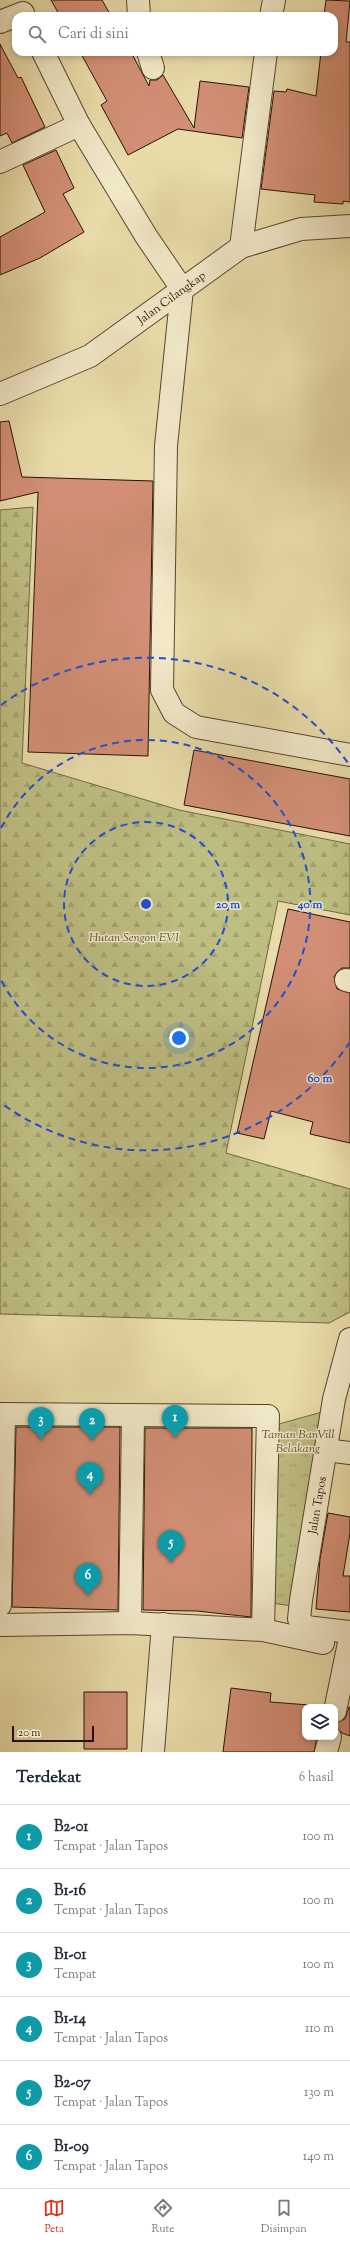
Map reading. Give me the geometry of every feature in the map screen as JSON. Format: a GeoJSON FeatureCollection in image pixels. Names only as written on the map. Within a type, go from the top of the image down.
{"type":"FeatureCollection","features":[{"type":"Feature","properties":{"kind":"street"},"geometry":{"type":"LineString","coordinates":[[138,0],[139,12]]}},
{"type":"Feature","properties":{"kind":"street"},"geometry":{"type":"LineString","coordinates":[[272,12],[274,0]]}},
{"type":"Feature","properties":{"kind":"street"},"geometry":{"type":"LineString","coordinates":[[0,22],[12,15]]}},
{"type":"Feature","properties":{"kind":"street"},"geometry":{"type":"LineString","coordinates":[[45,56],[79,125],[146,236],[182,289],[166,446],[162,690],[174,714],[196,727],[350,755]]}},
{"type":"Feature","properties":{"kind":"street"},"geometry":{"type":"LineString","coordinates":[[241,247],[265,56]]}},
{"type":"Feature","properties":{"kind":"street"},"geometry":{"type":"LineString","coordinates":[[0,162],[79,125]]}},
{"type":"Feature","properties":{"kind":"street","name":"Jalan Cilangkap"},"geometry":{"type":"LineString","coordinates":[[0,394],[90,356],[241,247],[301,229],[350,226]]}},
{"type":"Feature","properties":{"kind":"street","name":"Jalan Tapos"},"geometry":{"type":"LineString","coordinates":[[350,1339],[334,1399],[300,1600],[299,1619],[306,1627],[350,1632]]}},
{"type":"Feature","properties":{"kind":"street"},"geometry":{"type":"LineString","coordinates":[[0,1605],[2,1414],[268,1416],[264,1630]]}},
{"type":"Feature","properties":{"kind":"street"},"geometry":{"type":"LineString","coordinates":[[130,1623],[133,1416]]}},
{"type":"Feature","properties":{"kind":"street"},"geometry":{"type":"LineString","coordinates":[[326,1450],[350,1453]]}},
{"type":"Feature","properties":{"kind":"street"},"geometry":{"type":"LineString","coordinates":[[0,1625],[130,1623],[163,1624],[264,1630],[326,1644]]}},
{"type":"Feature","properties":{"kind":"street"},"geometry":{"type":"LineString","coordinates":[[153,1752],[163,1624]]}},
{"type":"Feature","properties":{"kind":"street"},"geometry":{"type":"LineString","coordinates":[[336,1704],[350,1638]]}},
{"type":"Feature","properties":{"kind":"street"},"geometry":{"type":"LineString","coordinates":[[326,1752],[329,1740]]}},
{"type":"Feature","properties":{"kind":"green space","name":"Hutan Sengon EVI"},"geometry":{"type":"Polygon","coordinates":[[[33,507],[22,763],[179,810],[350,844],[350,915],[278,901],[226,1153],[350,1189],[350,1312],[329,1323],[0,1314],[0,510],[33,507]]]}},
{"type":"Feature","properties":{"kind":"green space","name":"Taman BanVill Belakang"},"geometry":{"type":"Polygon","coordinates":[[[322,1412],[293,1606],[271,1603],[279,1424],[322,1412]]]}},
{"type":"Feature","properties":{"kind":"building"},"geometry":{"type":"Polygon","coordinates":[[[51,0],[102,0],[109,12],[58,12],[51,0]]]}},
{"type":"Feature","properties":{"kind":"building"},"geometry":{"type":"Polygon","coordinates":[[[326,0],[350,1],[346,42],[350,42],[350,202],[343,201],[343,204],[314,202],[315,195],[261,189],[274,91],[286,92],[287,89],[316,96],[321,56],[338,56],[338,12],[324,12],[326,0]]]}},
{"type":"Feature","properties":{"kind":"building"},"geometry":{"type":"Polygon","coordinates":[[[0,44],[18,78],[21,77],[45,127],[12,143],[7,133],[0,136],[0,44]]]}},
{"type":"Feature","properties":{"kind":"building"},"geometry":{"type":"Polygon","coordinates":[[[82,56],[133,56],[149,86],[150,80],[157,80],[163,75],[194,128],[200,81],[249,87],[242,138],[178,129],[128,155],[101,105],[107,101],[82,56]]]}},
{"type":"Feature","properties":{"kind":"building"},"geometry":{"type":"Polygon","coordinates":[[[56,150],[74,188],[63,194],[84,232],[40,258],[0,275],[0,237],[45,212],[23,165],[56,150]]]}},
{"type":"Feature","properties":{"kind":"building"},"geometry":{"type":"Polygon","coordinates":[[[9,421],[22,477],[153,481],[148,756],[28,752],[38,492],[0,501],[0,422],[9,421]]]}},
{"type":"Feature","properties":{"kind":"building"},"geometry":{"type":"Polygon","coordinates":[[[194,750],[350,779],[350,836],[184,805],[194,750]]]}},
{"type":"Feature","properties":{"kind":"building"},"geometry":{"type":"Polygon","coordinates":[[[288,909],[350,922],[350,968],[342,968],[334,977],[337,989],[350,993],[350,1143],[310,1134],[313,1122],[271,1111],[264,1139],[237,1133],[288,909]]]}},
{"type":"Feature","properties":{"kind":"building"},"geometry":{"type":"Polygon","coordinates":[[[16,1427],[120,1427],[118,1610],[12,1607],[16,1427]]]}},
{"type":"Feature","properties":{"kind":"building"},"geometry":{"type":"Polygon","coordinates":[[[145,1428],[252,1428],[251,1617],[197,1611],[143,1610],[145,1428]]]}},
{"type":"Feature","properties":{"kind":"building"},"geometry":{"type":"Polygon","coordinates":[[[328,1513],[350,1517],[350,1533],[343,1576],[350,1576],[350,1612],[316,1609],[320,1559],[328,1513]]]}},
{"type":"Feature","properties":{"kind":"building"},"geometry":{"type":"Polygon","coordinates":[[[231,1688],[271,1693],[270,1702],[302,1704],[302,1740],[316,1740],[314,1752],[223,1752],[231,1688]]]}},
{"type":"Feature","properties":{"kind":"building"},"geometry":{"type":"Polygon","coordinates":[[[84,1692],[127,1692],[127,1749],[84,1749],[84,1692]]]}},
{"type":"Feature","properties":{"kind":"building"},"geometry":{"type":"Polygon","coordinates":[[[350,1707],[350,1736],[342,1733],[338,1729],[338,1722],[345,1719],[350,1707]]]}},
{"type":"Feature","properties":{"kind":"place","name":"B2-01"},"geometry":{"type":"Point","coordinates":[175,1438]}},
{"type":"Feature","properties":{"kind":"place","name":"B1-01"},"geometry":{"type":"Point","coordinates":[41,1440]}},
{"type":"Feature","properties":{"kind":"place","name":"B1-16"},"geometry":{"type":"Point","coordinates":[92,1441]}},
{"type":"Feature","properties":{"kind":"place","name":"B1-14"},"geometry":{"type":"Point","coordinates":[90,1495]}},
{"type":"Feature","properties":{"kind":"place","name":"B2-07"},"geometry":{"type":"Point","coordinates":[171,1563]}},
{"type":"Feature","properties":{"kind":"place","name":"B1-09"},"geometry":{"type":"Point","coordinates":[88,1596]}}]}
